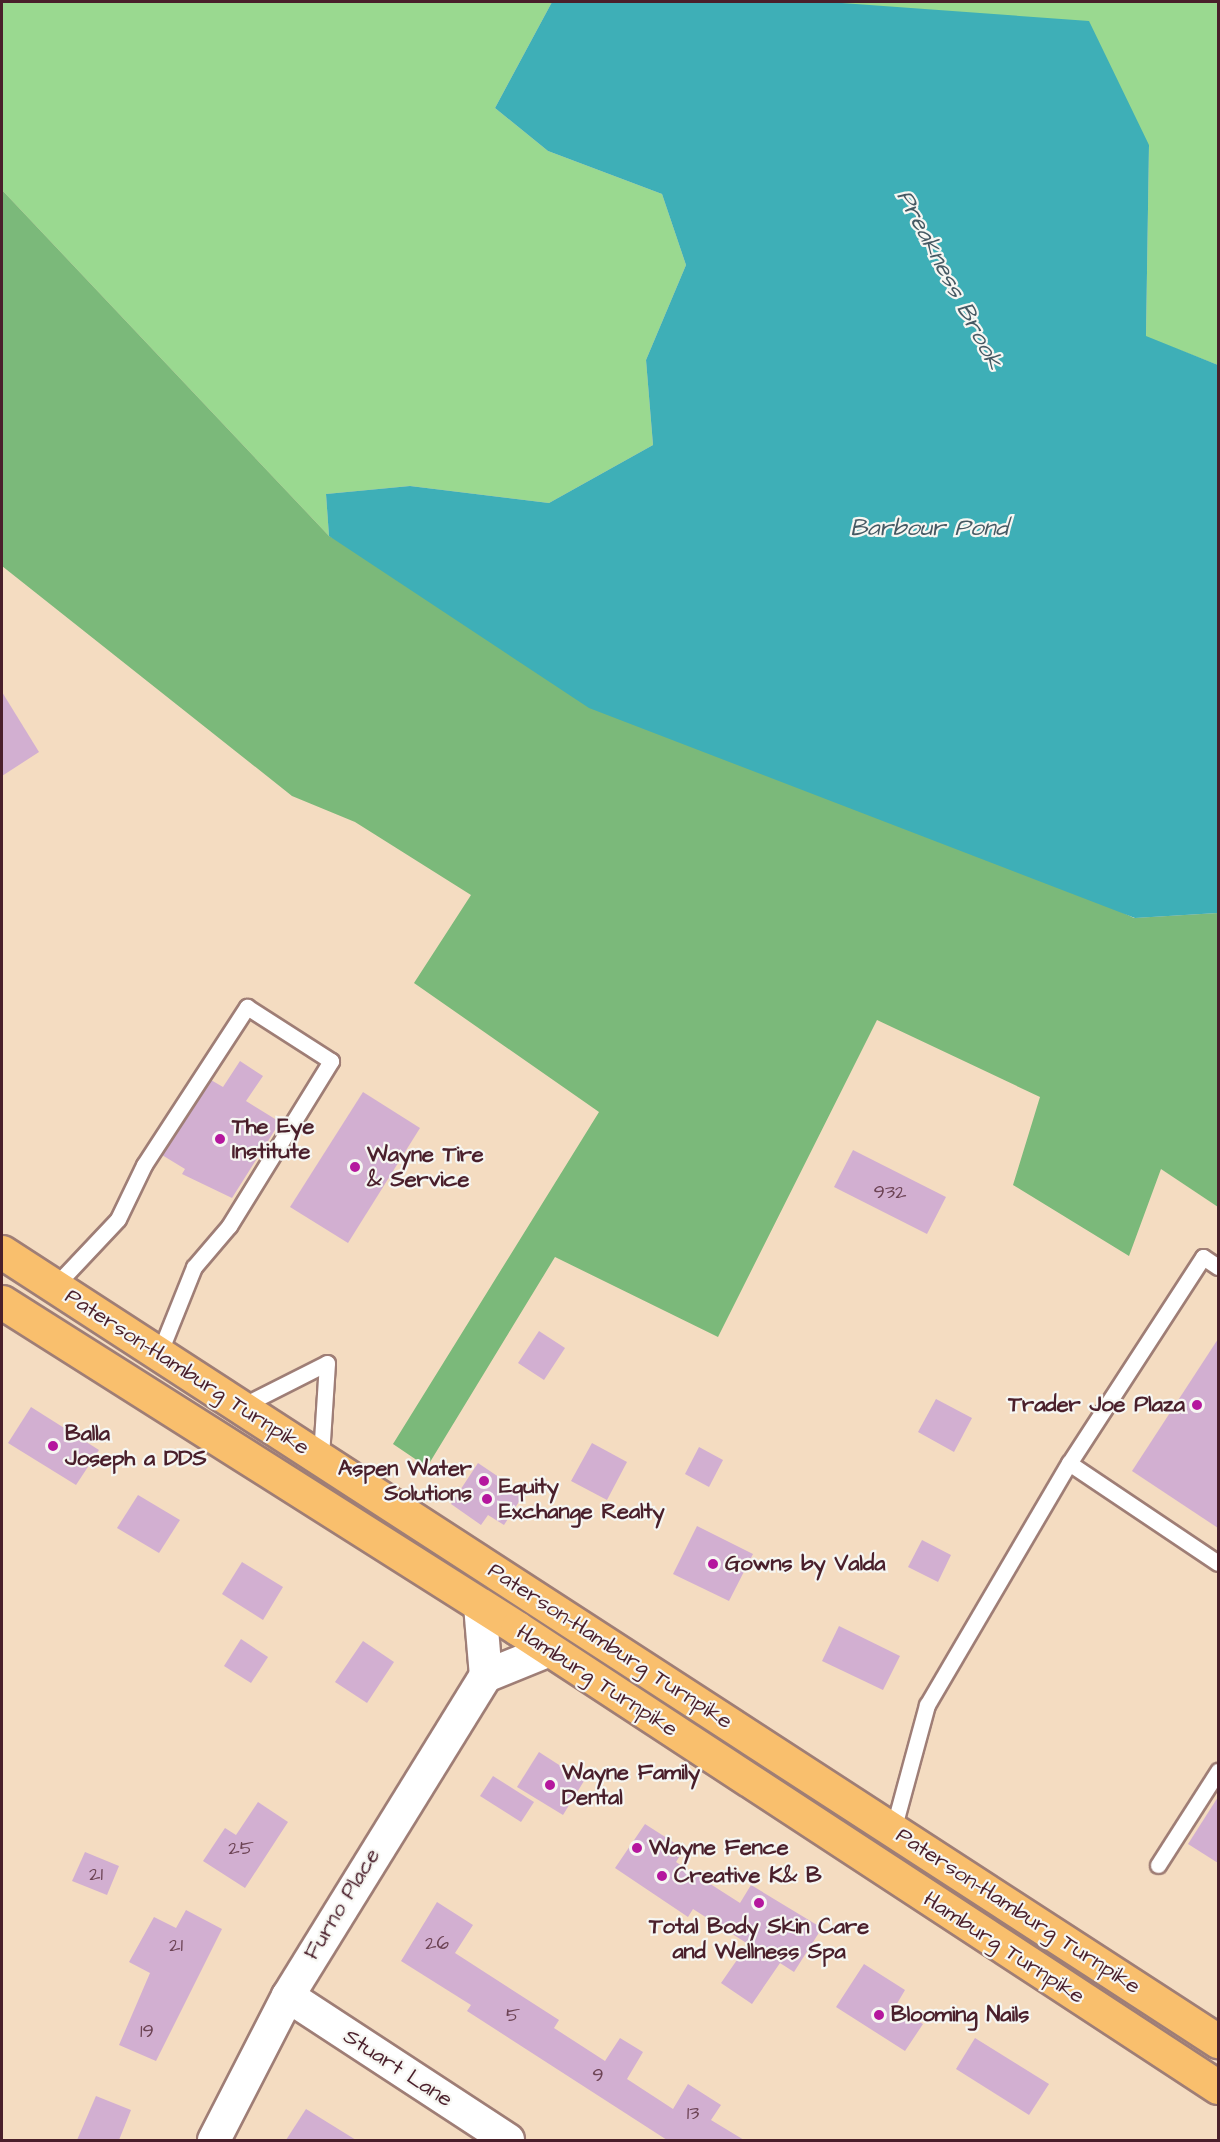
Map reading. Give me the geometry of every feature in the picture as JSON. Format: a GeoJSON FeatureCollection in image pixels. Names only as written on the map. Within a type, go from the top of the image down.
{"type":"FeatureCollection","features":[{"type":"Feature","properties":{"kind":"main road","name":"Paterson-Hamburg Turnpike"},"geometry":{"type":"LineString","coordinates":[[2,1252],[1218,2040]]}},
{"type":"Feature","properties":{"kind":"main road","name":"Hamburg Turnpike"},"geometry":{"type":"LineString","coordinates":[[2,1302],[550,1650],[1218,2087]]}},
{"type":"Feature","properties":{"kind":"street"},"geometry":{"type":"LineString","coordinates":[[480,1605],[486,1676],[550,1650]]}},
{"type":"Feature","properties":{"kind":"street","name":"Furno Place"},"geometry":{"type":"LineString","coordinates":[[214,2140],[288,1996],[486,1676]]}},
{"type":"Feature","properties":{"kind":"street","name":"Stuart Lane"},"geometry":{"type":"LineString","coordinates":[[288,1996],[508,2140]]}},
{"type":"Feature","properties":{"kind":"lane"},"geometry":{"type":"LineString","coordinates":[[54,1287],[118,1219],[144,1166],[247,1007],[331,1060],[229,1226],[194,1267],[159,1353]]}},
{"type":"Feature","properties":{"kind":"lane"},"geometry":{"type":"LineString","coordinates":[[893,1830],[927,1705],[1069,1463],[1203,1257],[1218,1267]]}},
{"type":"Feature","properties":{"kind":"lane"},"geometry":{"type":"LineString","coordinates":[[242,1406],[327,1363],[321,1457]]}},
{"type":"Feature","properties":{"kind":"lane"},"geometry":{"type":"LineString","coordinates":[[1069,1463],[1218,1563]]}},
{"type":"Feature","properties":{"kind":"lane"},"geometry":{"type":"LineString","coordinates":[[1158,1865],[1218,1771]]}},
{"type":"Feature","properties":{"kind":"green space"},"geometry":{"type":"Polygon","coordinates":[[[2,2],[552,2],[495,108],[548,151],[662,194],[686,265],[646,360],[653,445],[549,503],[410,486],[326,494],[329,536],[2,190],[2,2]]]}},
{"type":"Feature","properties":{"kind":"green space"},"geometry":{"type":"Polygon","coordinates":[[[828,2],[1218,2],[1218,365],[1146,337],[1149,145],[828,2]]]}},
{"type":"Feature","properties":{"kind":"green space"},"geometry":{"type":"Polygon","coordinates":[[[2,190],[329,536],[1134,918],[1218,913],[1218,1207],[1161,1169],[1129,1256],[1013,1185],[1040,1097],[877,1020],[718,1337],[555,1257],[427,1467],[393,1444],[599,1112],[414,983],[471,895],[355,822],[292,796],[2,566],[2,190]]]}},
{"type":"Feature","properties":{"kind":"water","name":"Barbour Pond"},"geometry":{"type":"Polygon","coordinates":[[[552,2],[828,2],[1089,21],[1149,145],[1146,336],[1218,365],[1218,913],[1135,918],[589,708],[329,536],[326,494],[410,486],[549,503],[653,445],[646,360],[686,265],[662,194],[548,151],[495,108],[552,2]]]}},
{"type":"Feature","properties":{"kind":"building"},"geometry":{"type":"Polygon","coordinates":[[[2,692],[39,752],[2,776],[2,692]]]}},
{"type":"Feature","properties":{"kind":"building","name":"The Eye Institute"},"geometry":{"type":"Polygon","coordinates":[[[240,1061],[263,1076],[246,1101],[280,1122],[232,1198],[182,1174],[185,1169],[162,1155],[211,1080],[223,1087],[240,1061]]]}},
{"type":"Feature","properties":{"kind":"building","name":"Wayne Tire & Service"},"geometry":{"type":"Polygon","coordinates":[[[363,1092],[420,1128],[348,1243],[290,1207],[363,1092]]]}},
{"type":"Feature","properties":{"kind":"building"},"geometry":{"type":"Polygon","coordinates":[[[853,1150],[946,1197],[927,1234],[834,1187],[853,1150]]]}},
{"type":"Feature","properties":{"kind":"building"},"geometry":{"type":"Polygon","coordinates":[[[539,1331],[565,1348],[544,1380],[518,1363],[539,1331]]]}},
{"type":"Feature","properties":{"kind":"building","name":"Trader Joe Plaza"},"geometry":{"type":"Polygon","coordinates":[[[1218,1339],[1218,1528],[1132,1471],[1218,1339]]]}},
{"type":"Feature","properties":{"kind":"building"},"geometry":{"type":"Polygon","coordinates":[[[936,1399],[972,1418],[954,1452],[918,1432],[936,1399]]]}},
{"type":"Feature","properties":{"kind":"building","name":"Balla Joseph a DDS"},"geometry":{"type":"Polygon","coordinates":[[[31,1407],[99,1450],[76,1485],[8,1443],[31,1407]]]}},
{"type":"Feature","properties":{"kind":"building"},"geometry":{"type":"Polygon","coordinates":[[[592,1443],[627,1462],[607,1500],[571,1481],[592,1443]]]}},
{"type":"Feature","properties":{"kind":"building"},"geometry":{"type":"Polygon","coordinates":[[[699,1447],[723,1460],[709,1487],[685,1474],[699,1447]]]}},
{"type":"Feature","properties":{"kind":"building","name":"Equity Exchange Realty"},"geometry":{"type":"Polygon","coordinates":[[[478,1463],[524,1494],[504,1525],[488,1515],[481,1525],[451,1504],[478,1463]]]}},
{"type":"Feature","properties":{"kind":"building"},"geometry":{"type":"Polygon","coordinates":[[[138,1495],[180,1520],[159,1553],[117,1528],[138,1495]]]}},
{"type":"Feature","properties":{"kind":"building","name":"Gowns by Valda"},"geometry":{"type":"Polygon","coordinates":[[[697,1526],[753,1554],[729,1601],[673,1574],[697,1526]]]}},
{"type":"Feature","properties":{"kind":"building"},"geometry":{"type":"Polygon","coordinates":[[[922,1540],[951,1555],[938,1582],[908,1567],[922,1540]]]}},
{"type":"Feature","properties":{"kind":"building"},"geometry":{"type":"Polygon","coordinates":[[[242,1562],[283,1587],[263,1620],[222,1594],[242,1562]]]}},
{"type":"Feature","properties":{"kind":"building"},"geometry":{"type":"Polygon","coordinates":[[[839,1626],[900,1656],[883,1690],[822,1661],[839,1626]]]}},
{"type":"Feature","properties":{"kind":"building"},"geometry":{"type":"Polygon","coordinates":[[[241,1639],[268,1657],[251,1683],[224,1666],[241,1639]]]}},
{"type":"Feature","properties":{"kind":"building"},"geometry":{"type":"Polygon","coordinates":[[[363,1641],[394,1662],[367,1703],[335,1682],[363,1641]]]}},
{"type":"Feature","properties":{"kind":"building","name":"Wayne Family Dental"},"geometry":{"type":"Polygon","coordinates":[[[539,1752],[584,1781],[563,1815],[517,1787],[539,1752]]]}},
{"type":"Feature","properties":{"kind":"building"},"geometry":{"type":"Polygon","coordinates":[[[493,1776],[534,1802],[521,1822],[480,1796],[493,1776]]]}},
{"type":"Feature","properties":{"kind":"building"},"geometry":{"type":"Polygon","coordinates":[[[1218,1797],[1218,1863],[1188,1844],[1218,1797]]]}},
{"type":"Feature","properties":{"kind":"building"},"geometry":{"type":"Polygon","coordinates":[[[258,1802],[288,1822],[245,1888],[203,1861],[225,1828],[236,1835],[258,1802]]]}},
{"type":"Feature","properties":{"kind":"building"},"geometry":{"type":"Polygon","coordinates":[[[645,1824],[684,1849],[676,1862],[740,1903],[751,1885],[822,1928],[794,1972],[780,1963],[752,2004],[721,1983],[748,1944],[693,1909],[688,1917],[615,1868],[645,1824]]]}},
{"type":"Feature","properties":{"kind":"building"},"geometry":{"type":"Polygon","coordinates":[[[85,1852],[119,1866],[107,1895],[72,1881],[85,1852]]]}},
{"type":"Feature","properties":{"kind":"building"},"geometry":{"type":"Polygon","coordinates":[[[437,1902],[473,1925],[455,1953],[559,2020],[554,2028],[605,2061],[620,2038],[643,2052],[627,2079],[673,2109],[688,2084],[721,2105],[711,2120],[744,2140],[667,2140],[467,2011],[471,2005],[401,1961],[437,1902]]]}},
{"type":"Feature","properties":{"kind":"building"},"geometry":{"type":"Polygon","coordinates":[[[186,1910],[222,1929],[156,2061],[119,2045],[150,1973],[129,1962],[154,1917],[176,1928],[186,1910]]]}},
{"type":"Feature","properties":{"kind":"building","name":"Blooming Nails"},"geometry":{"type":"Polygon","coordinates":[[[864,1964],[905,1990],[895,2007],[923,2024],[905,2051],[836,2007],[864,1964]]]}},
{"type":"Feature","properties":{"kind":"building"},"geometry":{"type":"Polygon","coordinates":[[[975,2038],[1049,2084],[1029,2115],[956,2069],[975,2038]]]}},
{"type":"Feature","properties":{"kind":"building"},"geometry":{"type":"Polygon","coordinates":[[[96,2096],[131,2110],[119,2140],[77,2140],[96,2096]]]}},
{"type":"Feature","properties":{"kind":"building"},"geometry":{"type":"Polygon","coordinates":[[[306,2109],[356,2140],[286,2140],[306,2109]]]}},
{"type":"Feature","properties":{"kind":"place","name":"The Eye Institute"},"geometry":{"type":"Point","coordinates":[220,1139]}},
{"type":"Feature","properties":{"kind":"place","name":"Wayne Tire & Service"},"geometry":{"type":"Point","coordinates":[355,1167]}},
{"type":"Feature","properties":{"kind":"place","name":"Trader Joe Plaza"},"geometry":{"type":"Point","coordinates":[1197,1405]}},
{"type":"Feature","properties":{"kind":"place","name":"Balla Joseph a DDS"},"geometry":{"type":"Point","coordinates":[53,1446]}},
{"type":"Feature","properties":{"kind":"place","name":"Aspen Water Solutions"},"geometry":{"type":"Point","coordinates":[484,1481]}},
{"type":"Feature","properties":{"kind":"place","name":"Equity Exchange Realty"},"geometry":{"type":"Point","coordinates":[487,1499]}},
{"type":"Feature","properties":{"kind":"place","name":"Gowns by Valda"},"geometry":{"type":"Point","coordinates":[713,1564]}},
{"type":"Feature","properties":{"kind":"place","name":"Wayne Family Dental"},"geometry":{"type":"Point","coordinates":[550,1785]}},
{"type":"Feature","properties":{"kind":"place","name":"Wayne Fence"},"geometry":{"type":"Point","coordinates":[637,1848]}},
{"type":"Feature","properties":{"kind":"place","name":"Creative K& B"},"geometry":{"type":"Point","coordinates":[662,1876]}},
{"type":"Feature","properties":{"kind":"place","name":"Total Body Skin Care and Wellness Spa"},"geometry":{"type":"Point","coordinates":[759,1903]}},
{"type":"Feature","properties":{"kind":"place","name":"Blooming Nails"},"geometry":{"type":"Point","coordinates":[879,2015]}},
{"type":"Feature","properties":{"kind":"water label","name":"Preakness Brook"},"geometry":{"type":"Point","coordinates":[949,280]}}]}
